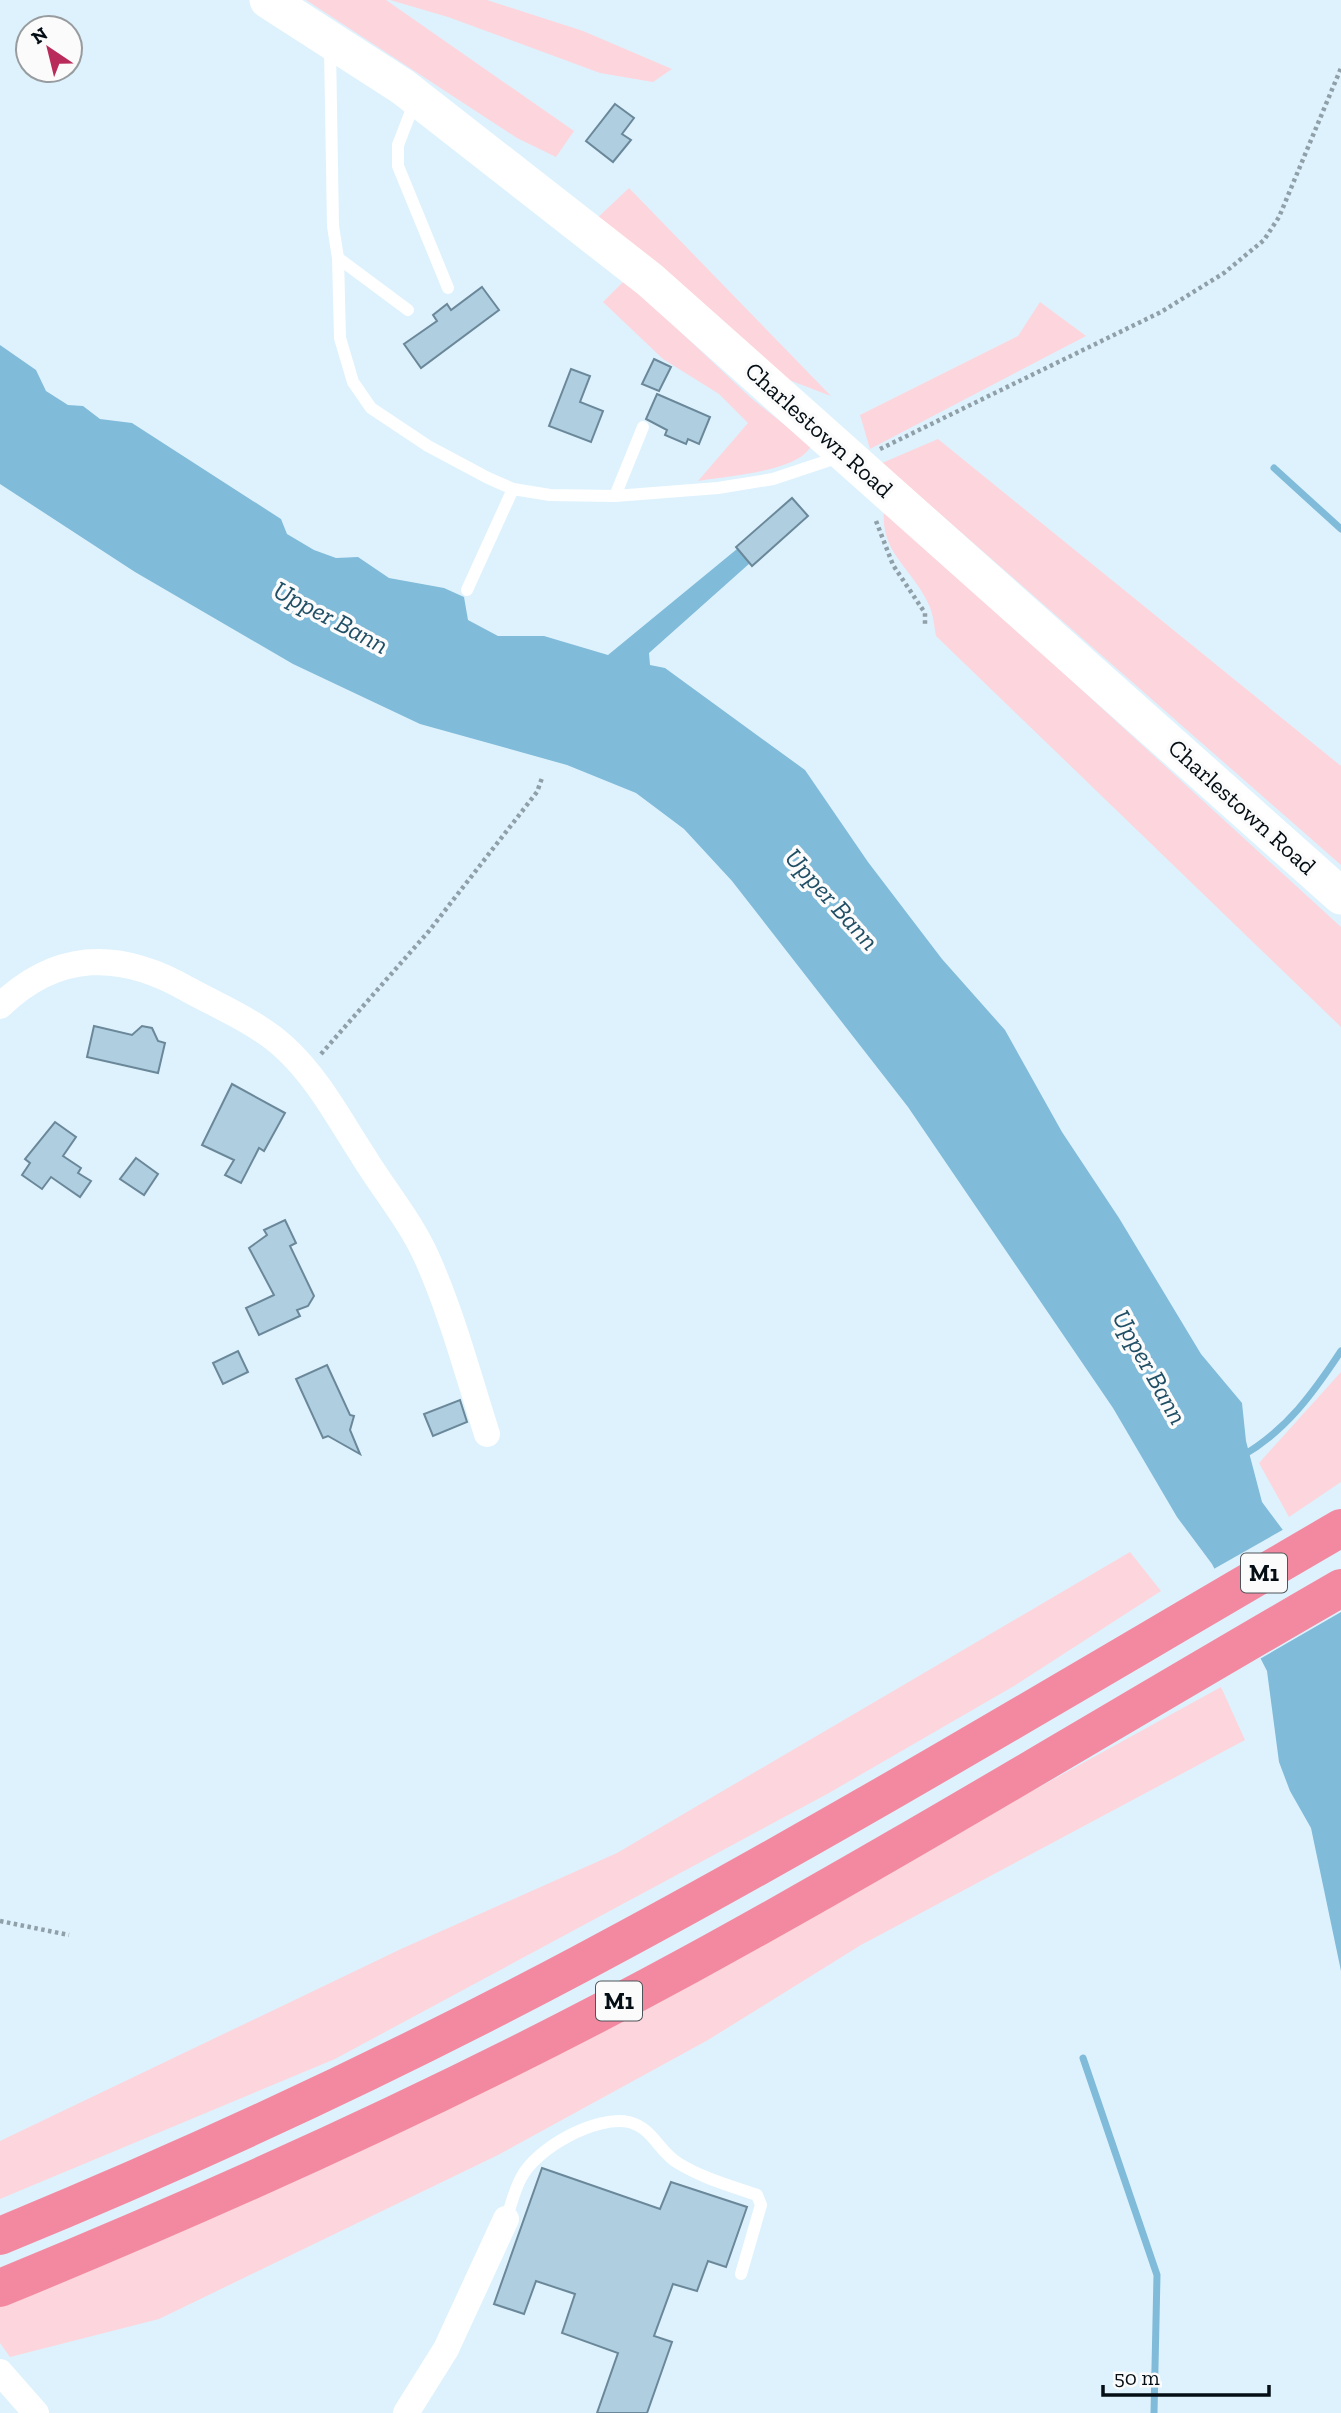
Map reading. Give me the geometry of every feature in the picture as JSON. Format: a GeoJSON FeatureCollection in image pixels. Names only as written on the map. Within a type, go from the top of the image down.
{"type":"FeatureCollection","features":[{"type":"Feature","properties":{"kind":"highway","name":"M1"},"geometry":{"type":"LineString","coordinates":[[0,2236],[291,2107],[578,1965],[754,1869],[1341,1529]]}},
{"type":"Feature","properties":{"kind":"highway","name":"M1"},"geometry":{"type":"LineString","coordinates":[[0,2288],[170,2218],[485,2069],[687,1966],[1341,1588]]}},
{"type":"Feature","properties":{"kind":"main road","name":"Charlestown Road"},"geometry":{"type":"LineString","coordinates":[[268,0],[416,98],[650,280],[1341,896]]}},
{"type":"Feature","properties":{"kind":"street"},"geometry":{"type":"LineString","coordinates":[[0,1006],[35,978],[60,967],[89,960],[114,962],[169,978],[283,1046],[307,1070],[410,1226],[427,1258],[457,1338],[486,1434]]}},
{"type":"Feature","properties":{"kind":"street"},"geometry":{"type":"LineString","coordinates":[[406,2413],[446,2349],[506,2219]]}},
{"type":"Feature","properties":{"kind":"street"},"geometry":{"type":"LineString","coordinates":[[0,2372],[36,2413]]}},
{"type":"Feature","properties":{"kind":"lane"},"geometry":{"type":"LineString","coordinates":[[330,40],[332,226],[338,258],[340,338],[353,382],[360,394],[381,416],[428,446],[513,489],[550,495],[615,496],[718,488],[858,465]]}},
{"type":"Feature","properties":{"kind":"lane"},"geometry":{"type":"LineString","coordinates":[[416,98],[398,145],[398,166],[448,288]]}},
{"type":"Feature","properties":{"kind":"lane"},"geometry":{"type":"LineString","coordinates":[[338,258],[408,310]]}},
{"type":"Feature","properties":{"kind":"lane"},"geometry":{"type":"LineString","coordinates":[[615,496],[643,427]]}},
{"type":"Feature","properties":{"kind":"lane"},"geometry":{"type":"LineString","coordinates":[[467,590],[513,489]]}},
{"type":"Feature","properties":{"kind":"lane"},"geometry":{"type":"LineString","coordinates":[[506,2219],[521,2177],[538,2156],[581,2129],[605,2122],[631,2122],[650,2133],[675,2162],[757,2196],[761,2205],[741,2274]]}},
{"type":"Feature","properties":{"kind":"path"},"geometry":{"type":"LineString","coordinates":[[925,627],[925,613],[892,565],[881,539],[873,506],[858,465],[1161,312],[1224,273],[1264,240],[1279,217],[1341,68]]}},
{"type":"Feature","properties":{"kind":"path"},"geometry":{"type":"LineString","coordinates":[[307,1070],[429,931],[537,792],[542,778]]}},
{"type":"Feature","properties":{"kind":"path"},"geometry":{"type":"LineString","coordinates":[[0,1921],[69,1935]]}},
{"type":"Feature","properties":{"kind":"shaded area"},"geometry":{"type":"Polygon","coordinates":[[[306,0],[386,0],[574,131],[556,157],[517,138],[306,0]]]}},
{"type":"Feature","properties":{"kind":"shaded area"},"geometry":{"type":"Polygon","coordinates":[[[390,0],[487,0],[583,31],[672,69],[653,82],[600,73],[448,17],[390,0]]]}},
{"type":"Feature","properties":{"kind":"shaded area"},"geometry":{"type":"Polygon","coordinates":[[[629,188],[831,396],[781,377],[593,222],[629,188]]]}},
{"type":"Feature","properties":{"kind":"shaded area"},"geometry":{"type":"Polygon","coordinates":[[[625,280],[751,398],[811,446],[804,455],[777,467],[698,481],[748,423],[719,394],[663,359],[603,302],[625,280]]]}},
{"type":"Feature","properties":{"kind":"shaded area"},"geometry":{"type":"Polygon","coordinates":[[[1040,302],[1086,336],[870,449],[860,415],[1018,336],[1040,302]]]}},
{"type":"Feature","properties":{"kind":"shaded area"},"geometry":{"type":"Polygon","coordinates":[[[938,439],[1341,766],[1341,865],[882,463],[938,439]]]}},
{"type":"Feature","properties":{"kind":"shaded area"},"geometry":{"type":"Polygon","coordinates":[[[884,509],[1341,927],[1341,1027],[936,636],[928,603],[898,559],[887,537],[884,509]]]}},
{"type":"Feature","properties":{"kind":"shaded area"},"geometry":{"type":"Polygon","coordinates":[[[1341,1372],[1341,1482],[1289,1517],[1259,1463],[1341,1372]]]}},
{"type":"Feature","properties":{"kind":"shaded area"},"geometry":{"type":"Polygon","coordinates":[[[1130,1552],[1161,1591],[1014,1686],[829,1793],[335,2059],[0,2199],[0,2141],[401,1949],[617,1853],[1130,1552]]]}},
{"type":"Feature","properties":{"kind":"shaded area"},"geometry":{"type":"Polygon","coordinates":[[[1221,1687],[1245,1740],[861,1945],[708,2040],[498,2155],[159,2319],[10,2357],[0,2343],[0,2306],[585,2037],[1221,1687]]]}},
{"type":"Feature","properties":{"kind":"water","name":"Upper Bann"},"geometry":{"type":"Polygon","coordinates":[[[0,345],[36,370],[46,391],[68,405],[83,406],[100,419],[132,423],[281,519],[287,534],[314,550],[336,558],[358,557],[389,578],[444,588],[464,597],[468,620],[498,636],[544,636],[608,655],[737,549],[750,563],[649,653],[650,665],[665,668],[805,770],[868,862],[942,959],[1005,1030],[1062,1132],[1119,1218],[1201,1354],[1242,1403],[1246,1441],[1262,1502],[1341,1608],[1341,1971],[1311,1828],[1290,1791],[1279,1762],[1267,1671],[1212,1564],[1177,1517],[1113,1408],[908,1107],[732,881],[684,829],[636,793],[567,765],[420,724],[293,664],[135,572],[0,484],[0,345]]]}},
{"type":"Feature","properties":{"kind":"pier"},"geometry":{"type":"Polygon","coordinates":[[[1286,1528],[1341,1602],[1341,1612],[1258,1660],[1212,1570],[1286,1528]]]}},
{"type":"Feature","properties":{"kind":"building"},"geometry":{"type":"Polygon","coordinates":[[[615,104],[634,118],[622,134],[631,140],[613,162],[586,141],[615,104]]]}},
{"type":"Feature","properties":{"kind":"building"},"geometry":{"type":"Polygon","coordinates":[[[482,287],[499,310],[421,368],[404,344],[437,321],[433,315],[447,304],[451,310],[482,287]]]}},
{"type":"Feature","properties":{"kind":"building"},"geometry":{"type":"Polygon","coordinates":[[[654,359],[671,367],[659,391],[642,384],[654,359]]]}},
{"type":"Feature","properties":{"kind":"building"},"geometry":{"type":"Polygon","coordinates":[[[571,369],[590,376],[580,402],[603,411],[591,442],[549,426],[571,369]]]}},
{"type":"Feature","properties":{"kind":"building"},"geometry":{"type":"Polygon","coordinates":[[[657,394],[710,417],[699,444],[688,439],[686,444],[665,435],[667,430],[646,419],[657,394]]]}},
{"type":"Feature","properties":{"kind":"building"},"geometry":{"type":"Polygon","coordinates":[[[792,498],[808,516],[752,566],[736,547],[792,498]]]}},
{"type":"Feature","properties":{"kind":"building"},"geometry":{"type":"Polygon","coordinates":[[[94,1026],[132,1035],[142,1026],[152,1028],[158,1041],[165,1043],[158,1073],[87,1057],[94,1026]]]}},
{"type":"Feature","properties":{"kind":"building"},"geometry":{"type":"Polygon","coordinates":[[[232,1084],[285,1113],[264,1151],[259,1148],[241,1183],[225,1175],[234,1160],[202,1145],[232,1084]]]}},
{"type":"Feature","properties":{"kind":"building"},"geometry":{"type":"Polygon","coordinates":[[[55,1122],[76,1137],[63,1156],[81,1168],[78,1173],[91,1181],[80,1197],[51,1177],[42,1189],[22,1175],[30,1163],[25,1159],[55,1122]]]}},
{"type":"Feature","properties":{"kind":"building"},"geometry":{"type":"Polygon","coordinates":[[[136,1158],[158,1174],[144,1195],[120,1179],[136,1158]]]}},
{"type":"Feature","properties":{"kind":"building"},"geometry":{"type":"Polygon","coordinates":[[[285,1220],[296,1243],[290,1246],[314,1296],[308,1306],[297,1310],[300,1316],[259,1335],[246,1308],[274,1295],[249,1248],[267,1235],[264,1230],[285,1220]]]}},
{"type":"Feature","properties":{"kind":"building"},"geometry":{"type":"Polygon","coordinates":[[[238,1351],[248,1372],[223,1384],[213,1363],[238,1351]]]}},
{"type":"Feature","properties":{"kind":"building"},"geometry":{"type":"Polygon","coordinates":[[[327,1365],[350,1415],[354,1416],[350,1430],[360,1454],[328,1436],[323,1438],[296,1379],[327,1365]]]}},
{"type":"Feature","properties":{"kind":"building"},"geometry":{"type":"Polygon","coordinates":[[[460,1400],[467,1422],[433,1436],[424,1414],[460,1400]]]}},
{"type":"Feature","properties":{"kind":"building"},"geometry":{"type":"Polygon","coordinates":[[[542,2168],[660,2209],[671,2182],[747,2207],[726,2267],[708,2261],[697,2291],[673,2284],[654,2336],[672,2342],[647,2413],[597,2413],[618,2353],[562,2333],[575,2294],[536,2281],[524,2314],[494,2304],[542,2168]]]}},
{"type":"Feature","properties":{"kind":"waterway"},"geometry":{"type":"LineString","coordinates":[[1274,468],[1341,529]]}},
{"type":"Feature","properties":{"kind":"waterway"},"geometry":{"type":"LineString","coordinates":[[1242,1456],[1286,1423],[1341,1351]]}},
{"type":"Feature","properties":{"kind":"waterway"},"geometry":{"type":"LineString","coordinates":[[1083,2058],[1157,2275],[1154,2413]]}}]}
